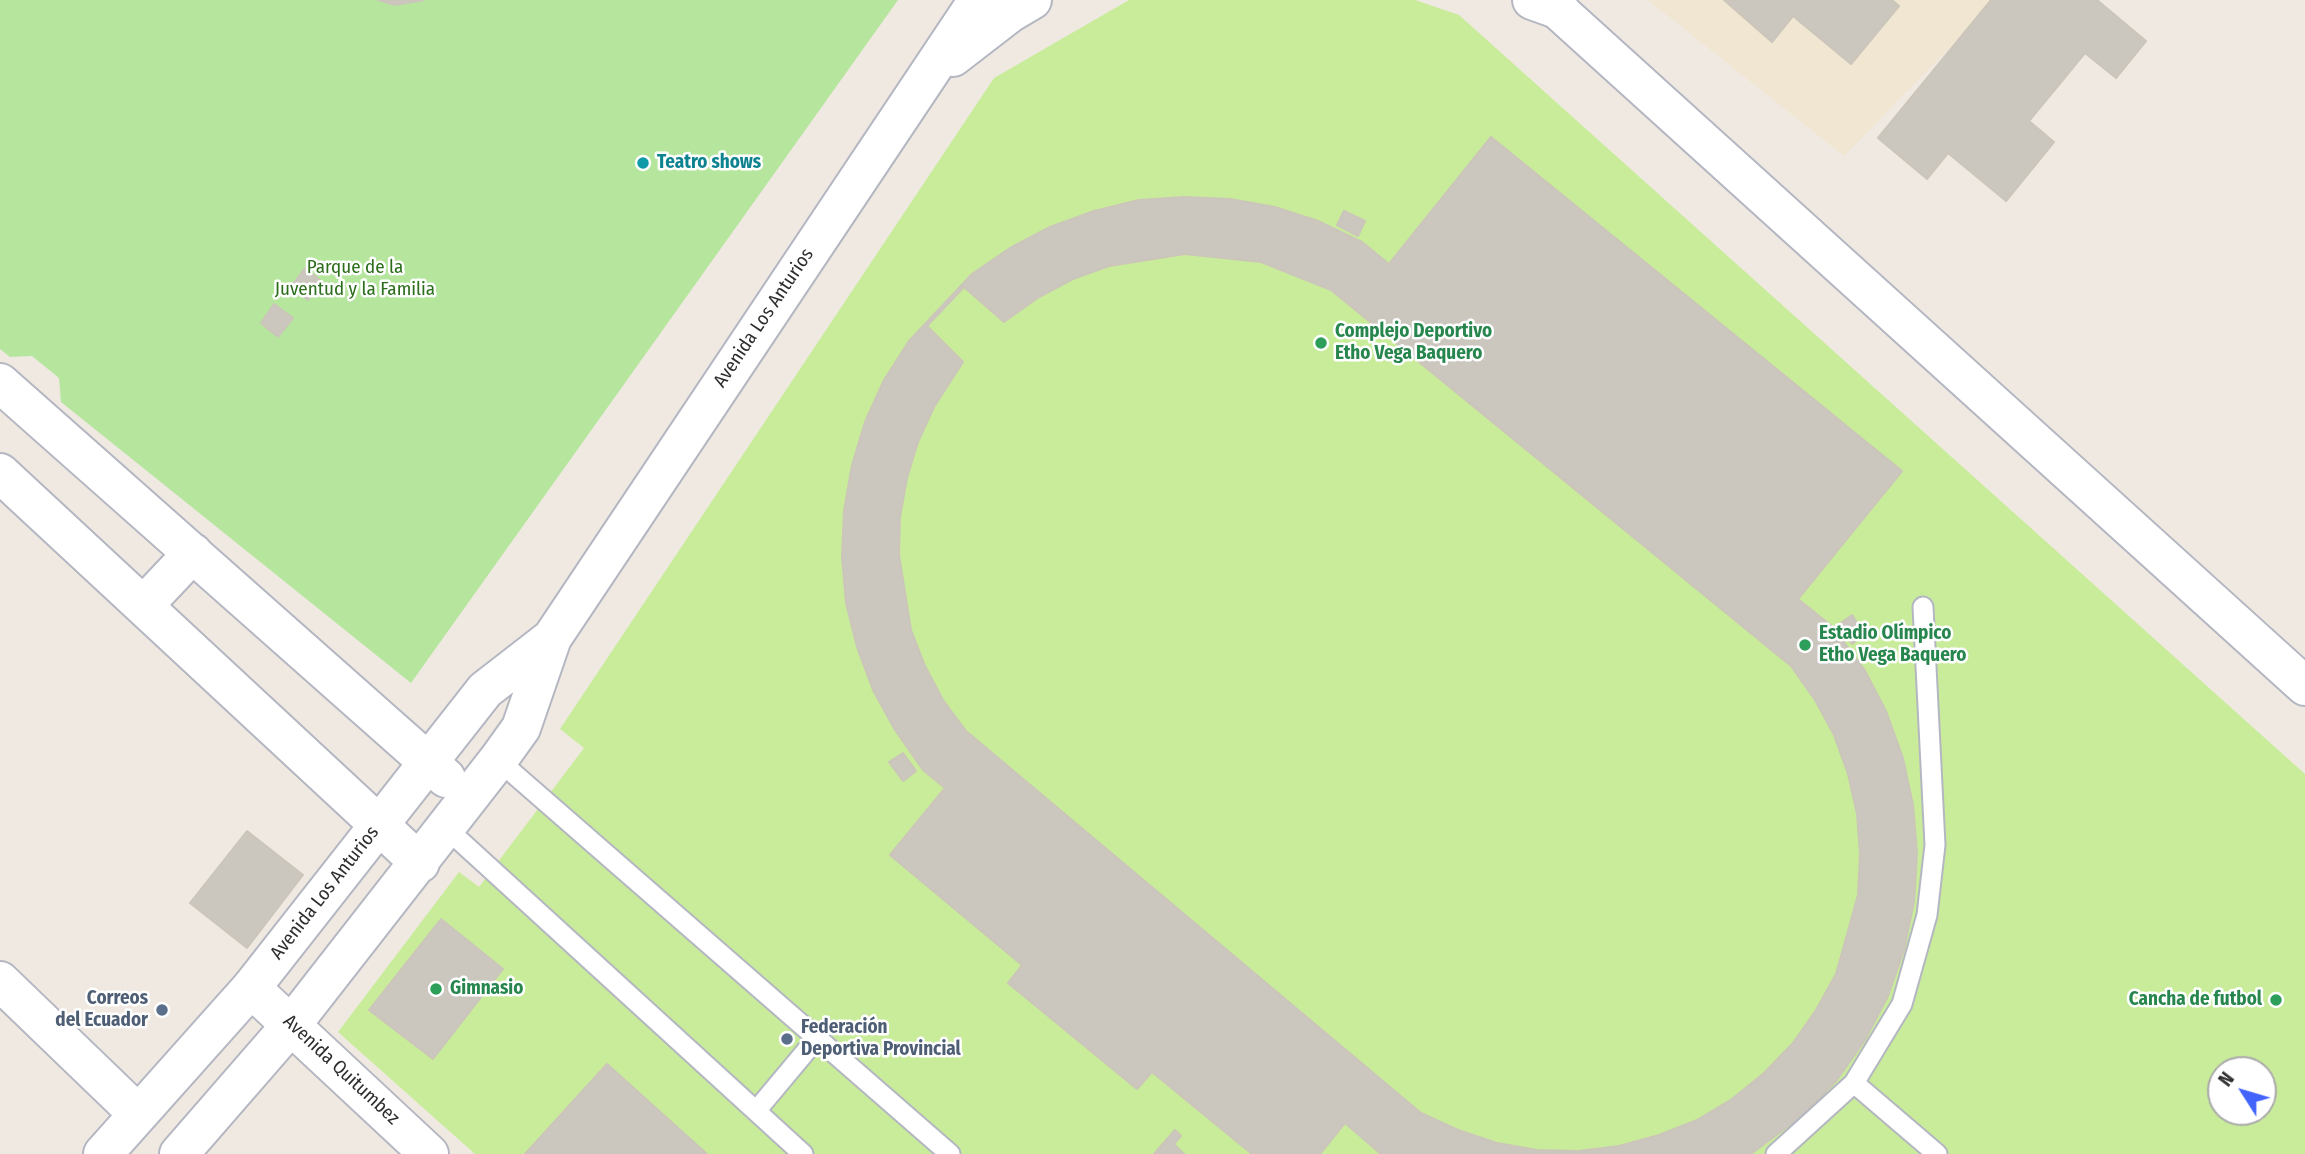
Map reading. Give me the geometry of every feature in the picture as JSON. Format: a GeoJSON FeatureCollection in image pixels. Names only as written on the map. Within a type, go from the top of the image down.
{"type":"FeatureCollection","features":[{"type":"Feature","properties":{"kind":"street","name":"Avenida Los Anturios"},"geometry":{"type":"LineString","coordinates":[[179,1154],[292,1024],[470,799],[521,727],[552,638],[978,0]]}},
{"type":"Feature","properties":{"kind":"street"},"geometry":{"type":"LineString","coordinates":[[921,82],[1010,13],[1032,0]]}},
{"type":"Feature","properties":{"kind":"street"},"geometry":{"type":"LineString","coordinates":[[1548,2],[2305,686]]}},
{"type":"Feature","properties":{"kind":"street"},"geometry":{"type":"LineString","coordinates":[[3,389],[193,553],[470,799]]}},
{"type":"Feature","properties":{"kind":"street"},"geometry":{"type":"LineString","coordinates":[[0,473],[420,863]]}},
{"type":"Feature","properties":{"kind":"street"},"geometry":{"type":"LineString","coordinates":[[143,606],[193,553]]}},
{"type":"Feature","properties":{"kind":"street","name":"Avenida Los Anturios"},"geometry":{"type":"LineString","coordinates":[[103,1154],[251,988],[485,690],[552,638]]}},
{"type":"Feature","properties":{"kind":"street"},"geometry":{"type":"LineString","coordinates":[[0,981],[138,1114]]}},
{"type":"Feature","properties":{"kind":"street","name":"Avenida Quitumbez"},"geometry":{"type":"LineString","coordinates":[[251,988],[429,1154]]}},
{"type":"Feature","properties":{"kind":"lane"},"geometry":{"type":"LineString","coordinates":[[1776,1154],[1854,1083],[1902,1004],[1927,915],[1935,845],[1923,607]]}},
{"type":"Feature","properties":{"kind":"lane"},"geometry":{"type":"LineString","coordinates":[[498,760],[950,1154]]}},
{"type":"Feature","properties":{"kind":"lane"},"geometry":{"type":"LineString","coordinates":[[446,828],[803,1154]]}},
{"type":"Feature","properties":{"kind":"lane"},"geometry":{"type":"LineString","coordinates":[[756,1111],[817,1038]]}},
{"type":"Feature","properties":{"kind":"lane"},"geometry":{"type":"LineString","coordinates":[[1854,1083],[1937,1154]]}},
{"type":"Feature","properties":{"kind":"shaded area"},"geometry":{"type":"Polygon","coordinates":[[[1648,0],[1996,0],[1844,156],[1648,0]]]}},
{"type":"Feature","properties":{"kind":"green space","name":"Parque de la Juventud y la Familia"},"geometry":{"type":"Polygon","coordinates":[[[0,0],[898,0],[411,683],[61,402],[59,378],[32,356],[10,357],[0,349],[0,0]]]}},
{"type":"Feature","properties":{"kind":"green space","name":"Complejo Deportivo Etho Vega Baquero"},"geometry":{"type":"Polygon","coordinates":[[[1129,0],[1415,0],[1459,15],[2305,774],[2305,1154],[475,1154],[338,1032],[459,872],[479,887],[584,748],[560,729],[994,78],[1129,0]]]}},
{"type":"Feature","properties":{"kind":"building"},"geometry":{"type":"Polygon","coordinates":[[[378,0],[424,0],[395,5],[378,0]]]}},
{"type":"Feature","properties":{"kind":"building"},"geometry":{"type":"Polygon","coordinates":[[[1724,0],[1892,0],[1899,6],[1851,64],[1793,16],[1772,42],[1724,0]]]}},
{"type":"Feature","properties":{"kind":"building"},"geometry":{"type":"Polygon","coordinates":[[[1991,0],[2097,0],[2146,41],[2116,78],[2085,53],[2029,121],[2054,142],[2006,201],[1948,153],[1927,179],[1878,138],[1991,0]]]}},
{"type":"Feature","properties":{"kind":"building","name":"Estadio Olímpico Etho Vega Baquero"},"geometry":{"type":"Polygon","coordinates":[[[1491,137],[1902,471],[1798,599],[1833,627],[1864,669],[1886,711],[1903,758],[1913,805],[1917,854],[1914,902],[1904,950],[1888,996],[1865,1040],[1837,1080],[1803,1115],[1751,1154],[1381,1154],[1345,1123],[1320,1154],[1252,1154],[1152,1072],[1137,1089],[1008,983],[1022,965],[890,855],[945,788],[923,770],[895,730],[873,690],[857,647],[846,603],[842,557],[844,511],[852,465],[865,422],[884,380],[909,341],[972,274],[1010,248],[1050,227],[1094,211],[1139,200],[1184,197],[1230,199],[1275,207],[1318,221],[1362,242],[1389,264],[1491,137]],[[1185,254],[1109,266],[1073,279],[1039,297],[1004,322],[964,287],[927,326],[963,362],[934,407],[918,442],[907,478],[900,517],[899,555],[911,630],[925,666],[943,700],[966,731],[1421,1113],[1458,1130],[1497,1143],[1537,1150],[1578,1151],[1619,1146],[1659,1135],[1697,1120],[1732,1099],[1764,1073],[1793,1043],[1836,974],[1858,895],[1860,854],[1857,814],[1848,774],[1834,735],[1815,700],[1791,666],[1331,290],[1261,262],[1185,254]]]}},
{"type":"Feature","properties":{"kind":"building"},"geometry":{"type":"Polygon","coordinates":[[[1344,211],[1365,221],[1358,236],[1337,225],[1344,211]]]}},
{"type":"Feature","properties":{"kind":"building"},"geometry":{"type":"Polygon","coordinates":[[[305,268],[321,281],[308,300],[291,287],[305,268]]]}},
{"type":"Feature","properties":{"kind":"building"},"geometry":{"type":"Polygon","coordinates":[[[274,304],[293,318],[278,337],[261,323],[274,304]]]}},
{"type":"Feature","properties":{"kind":"building"},"geometry":{"type":"Polygon","coordinates":[[[1852,615],[1865,634],[1852,644],[1838,625],[1852,615]]]}},
{"type":"Feature","properties":{"kind":"building"},"geometry":{"type":"Polygon","coordinates":[[[903,753],[916,771],[903,781],[889,762],[903,753]]]}},
{"type":"Feature","properties":{"kind":"building"},"geometry":{"type":"Polygon","coordinates":[[[247,831],[303,875],[247,948],[190,903],[247,831]]]}},
{"type":"Feature","properties":{"kind":"building","name":"Gimnasio"},"geometry":{"type":"Polygon","coordinates":[[[441,919],[503,969],[433,1059],[369,1010],[441,919]]]}},
{"type":"Feature","properties":{"kind":"building"},"geometry":{"type":"Polygon","coordinates":[[[607,1064],[707,1154],[525,1154],[607,1064]]]}},
{"type":"Feature","properties":{"kind":"building"},"geometry":{"type":"Polygon","coordinates":[[[1175,1130],[1181,1136],[1174,1144],[1184,1154],[1154,1154],[1175,1130]]]}},
{"type":"Feature","properties":{"kind":"place","name":"Teatro shows"},"geometry":{"type":"Point","coordinates":[643,163]}},
{"type":"Feature","properties":{"kind":"place","name":"Complejo Deportivo Etho Vega Baquero"},"geometry":{"type":"Point","coordinates":[1321,343]}},
{"type":"Feature","properties":{"kind":"place","name":"Estadio Olímpico Etho Vega Baquero"},"geometry":{"type":"Point","coordinates":[1805,645]}},
{"type":"Feature","properties":{"kind":"place","name":"Gimnasio"},"geometry":{"type":"Point","coordinates":[436,989]}},
{"type":"Feature","properties":{"kind":"place","name":"Cancha de futbol"},"geometry":{"type":"Point","coordinates":[2276,1000]}},
{"type":"Feature","properties":{"kind":"place","name":"Correos del Ecuador"},"geometry":{"type":"Point","coordinates":[162,1010]}},
{"type":"Feature","properties":{"kind":"place","name":"Federación Deportiva Provincial"},"geometry":{"type":"Point","coordinates":[787,1039]}}]}
